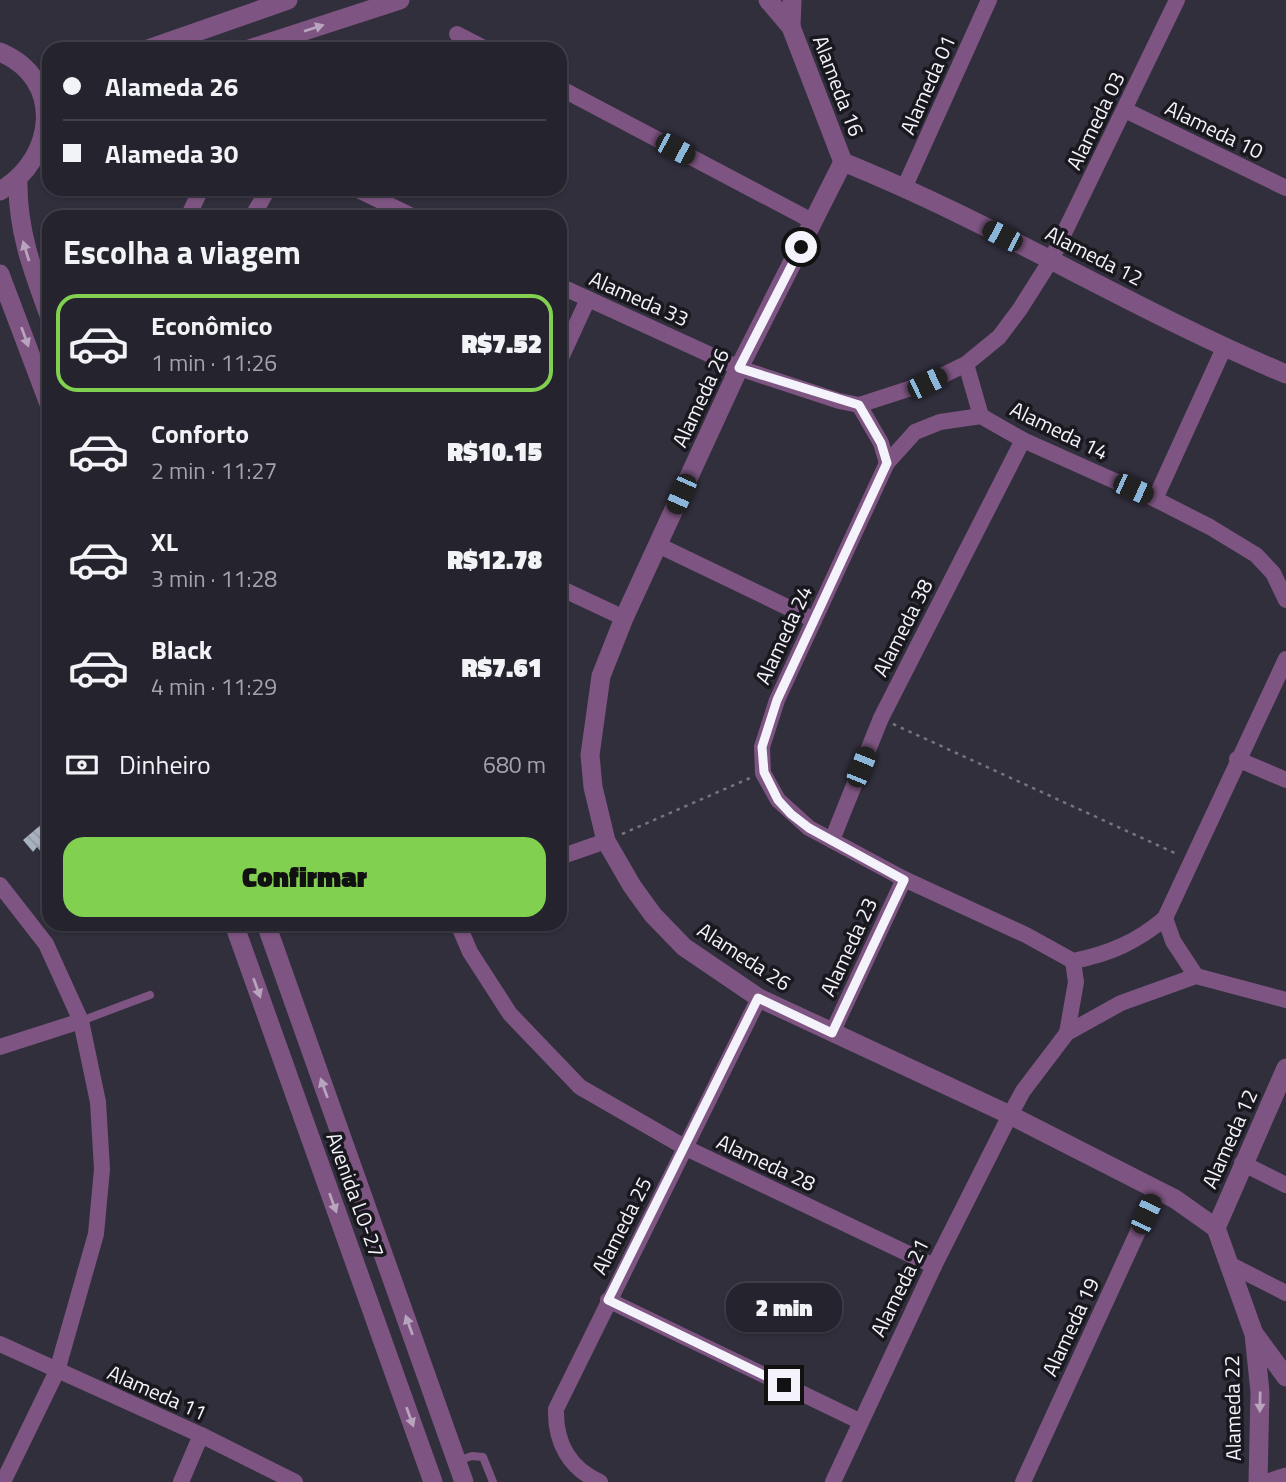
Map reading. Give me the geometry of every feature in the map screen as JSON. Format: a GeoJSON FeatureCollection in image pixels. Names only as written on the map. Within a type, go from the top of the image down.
{"type":"FeatureCollection","features":[{"type":"Feature","properties":{"kind":"street"},"geometry":{"type":"LineString","coordinates":[[168,42],[288,0]]}},
{"type":"Feature","properties":{"kind":"street"},"geometry":{"type":"LineString","coordinates":[[271,42],[400,0]]}},
{"type":"Feature","properties":{"kind":"street","name":"Alameda 16"},"geometry":{"type":"LineString","coordinates":[[768,0],[790,27],[843,162]]}},
{"type":"Feature","properties":{"kind":"street","name":"Alameda 16"},"geometry":{"type":"LineString","coordinates":[[790,27],[792,0]]}},
{"type":"Feature","properties":{"kind":"street","name":"Alameda 01"},"geometry":{"type":"LineString","coordinates":[[905,186],[989,0]]}},
{"type":"Feature","properties":{"kind":"street","name":"Alameda 03"},"geometry":{"type":"LineString","coordinates":[[859,405],[927,383],[966,364],[999,337],[1051,260],[1177,0]]}},
{"type":"Feature","properties":{"kind":"street"},"geometry":{"type":"LineString","coordinates":[[457,34],[472,42]]}},
{"type":"Feature","properties":{"kind":"street"},"geometry":{"type":"LineString","coordinates":[[0,52],[39,74],[42,97]]}},
{"type":"Feature","properties":{"kind":"street"},"geometry":{"type":"LineString","coordinates":[[567,92],[814,222]]}},
{"type":"Feature","properties":{"kind":"street","name":"Alameda 10"},"geometry":{"type":"LineString","coordinates":[[1125,110],[1286,188]]}},
{"type":"Feature","properties":{"kind":"street"},"geometry":{"type":"LineString","coordinates":[[0,191],[18,180],[35,161],[42,146]]}},
{"type":"Feature","properties":{"kind":"street","name":"Alameda 12"},"geometry":{"type":"LineString","coordinates":[[843,162],[905,186],[1224,348],[1286,374]]}},
{"type":"Feature","properties":{"kind":"street","name":"Alameda 26"},"geometry":{"type":"LineString","coordinates":[[843,162],[739,368],[624,618],[601,676],[591,744],[593,787],[606,841],[632,886],[676,939],[716,971],[758,998],[1010,1115],[1157,1190],[1193,1210],[1216,1228]]}},
{"type":"Feature","properties":{"kind":"street"},"geometry":{"type":"LineString","coordinates":[[18,180],[17,211],[24,246],[42,296]]}},
{"type":"Feature","properties":{"kind":"street"},"geometry":{"type":"LineString","coordinates":[[370,196],[400,210]]}},
{"type":"Feature","properties":{"kind":"street"},"geometry":{"type":"LineString","coordinates":[[0,274],[42,385]]}},
{"type":"Feature","properties":{"kind":"street","name":"Alameda 33"},"geometry":{"type":"LineString","coordinates":[[567,289],[739,368],[859,405]]}},
{"type":"Feature","properties":{"kind":"street"},"geometry":{"type":"LineString","coordinates":[[567,345],[588,299]]}},
{"type":"Feature","properties":{"kind":"street"},"geometry":{"type":"LineString","coordinates":[[1155,499],[1224,348]]}},
{"type":"Feature","properties":{"kind":"street"},"geometry":{"type":"LineString","coordinates":[[966,364],[981,416]]}},
{"type":"Feature","properties":{"kind":"street"},"geometry":{"type":"LineString","coordinates":[[859,405],[881,443],[887,463]]}},
{"type":"Feature","properties":{"kind":"street","name":"Alameda 14"},"geometry":{"type":"LineString","coordinates":[[981,416],[1023,440],[1155,499],[1256,555],[1273,573],[1286,600]]}},
{"type":"Feature","properties":{"kind":"street","name":"Alameda 24"},"geometry":{"type":"LineString","coordinates":[[981,416],[940,422],[915,432],[887,463],[767,728],[762,747],[764,772],[778,800],[791,814],[832,841],[904,880],[1026,935],[1073,961]]}},
{"type":"Feature","properties":{"kind":"street","name":"Alameda 38"},"geometry":{"type":"LineString","coordinates":[[832,841],[881,718],[1023,440]]}},
{"type":"Feature","properties":{"kind":"street"},"geometry":{"type":"LineString","coordinates":[[658,545],[814,620]]}},
{"type":"Feature","properties":{"kind":"street"},"geometry":{"type":"LineString","coordinates":[[567,591],[624,618]]}},
{"type":"Feature","properties":{"kind":"street"},"geometry":{"type":"LineString","coordinates":[[1067,1033],[1075,994],[1073,961],[1127,945],[1165,918],[1286,659]]}},
{"type":"Feature","properties":{"kind":"street"},"geometry":{"type":"LineString","coordinates":[[1237,759],[1286,780]]}},
{"type":"Feature","properties":{"kind":"street"},"geometry":{"type":"LineString","coordinates":[[567,855],[606,841]]}},
{"type":"Feature","properties":{"kind":"street","name":"Alameda 23"},"geometry":{"type":"LineString","coordinates":[[832,1033],[904,880]]}},
{"type":"Feature","properties":{"kind":"street"},"geometry":{"type":"LineString","coordinates":[[0,885],[46,944],[81,1021],[98,1102],[102,1169],[96,1234],[57,1371],[3,1482]]}},
{"type":"Feature","properties":{"kind":"street"},"geometry":{"type":"LineString","coordinates":[[1165,918],[1173,941],[1196,976]]}},
{"type":"Feature","properties":{"kind":"street","name":"Avenida LO-27"},"geometry":{"type":"LineString","coordinates":[[236,931],[433,1482]]}},
{"type":"Feature","properties":{"kind":"street","name":"Avenida LO-27"},"geometry":{"type":"LineString","coordinates":[[268,931],[464,1482]]}},
{"type":"Feature","properties":{"kind":"street","name":"Alameda 28"},"geometry":{"type":"LineString","coordinates":[[461,931],[470,952],[510,1014],[580,1087],[686,1148],[934,1266]]}},
{"type":"Feature","properties":{"kind":"street"},"geometry":{"type":"LineString","coordinates":[[1067,1033],[1121,1003],[1196,976],[1286,1000]]}},
{"type":"Feature","properties":{"kind":"street","name":"Alameda 25"},"geometry":{"type":"LineString","coordinates":[[579,1478],[560,1443],[555,1427],[556,1409],[758,998]]}},
{"type":"Feature","properties":{"kind":"street"},"geometry":{"type":"LineString","coordinates":[[0,1047],[81,1021]]}},
{"type":"Feature","properties":{"kind":"street","name":"Alameda 21"},"geometry":{"type":"LineString","coordinates":[[833,1482],[859,1421],[1010,1115],[1023,1091],[1067,1033]]}},
{"type":"Feature","properties":{"kind":"street","name":"Alameda 12"},"geometry":{"type":"LineString","coordinates":[[1216,1228],[1242,1163],[1286,1068]]}},
{"type":"Feature","properties":{"kind":"street"},"geometry":{"type":"LineString","coordinates":[[1242,1163],[1286,1185]]}},
{"type":"Feature","properties":{"kind":"street","name":"Alameda 19"},"geometry":{"type":"LineString","coordinates":[[1023,1482],[1157,1190]]}},
{"type":"Feature","properties":{"kind":"street","name":"Alameda 22"},"geometry":{"type":"LineString","coordinates":[[1216,1228],[1254,1334],[1260,1392],[1258,1482]]}},
{"type":"Feature","properties":{"kind":"street"},"geometry":{"type":"LineString","coordinates":[[1229,1264],[1286,1293]]}},
{"type":"Feature","properties":{"kind":"street"},"geometry":{"type":"LineString","coordinates":[[608,1300],[859,1421]]}},
{"type":"Feature","properties":{"kind":"street","name":"Alameda 22"},"geometry":{"type":"LineString","coordinates":[[1254,1334],[1286,1377]]}},
{"type":"Feature","properties":{"kind":"street","name":"Alameda 11"},"geometry":{"type":"LineString","coordinates":[[0,1344],[201,1435],[295,1482]]}},
{"type":"Feature","properties":{"kind":"street"},"geometry":{"type":"LineString","coordinates":[[181,1482],[201,1435]]}},
{"type":"Feature","properties":{"kind":"street"},"geometry":{"type":"LineString","coordinates":[[1271,1482],[1286,1476]]}},
{"type":"Feature","properties":{"kind":"street"},"geometry":{"type":"LineString","coordinates":[[579,1478],[600,1482]]}},
{"type":"Feature","properties":{"kind":"lane"},"geometry":{"type":"LineString","coordinates":[[81,1021],[150,995]]}},
{"type":"Feature","properties":{"kind":"lane"},"geometry":{"type":"LineString","coordinates":[[457,1461],[472,1456],[483,1457],[493,1482]]}},
{"type":"Feature","properties":{"kind":"path"},"geometry":{"type":"LineString","coordinates":[[881,718],[1191,860]]}},
{"type":"Feature","properties":{"kind":"path"},"geometry":{"type":"LineString","coordinates":[[606,841],[764,772]]}},
{"type":"Feature","properties":{"kind":"building"},"geometry":{"type":"Polygon","coordinates":[[[42,824],[42,853],[37,847],[33,852],[23,840],[42,824]]]}},
{"type":"Feature","properties":{"kind":"route"},"geometry":{"type":"LineString","coordinates":[[784,1385],[608,1300],[686,1148],[758,998],[832,1033],[904,880],[809,828],[778,800],[764,772],[762,747],[777,700],[887,463],[872,424],[859,405],[739,368],[801,247]]}}]}
